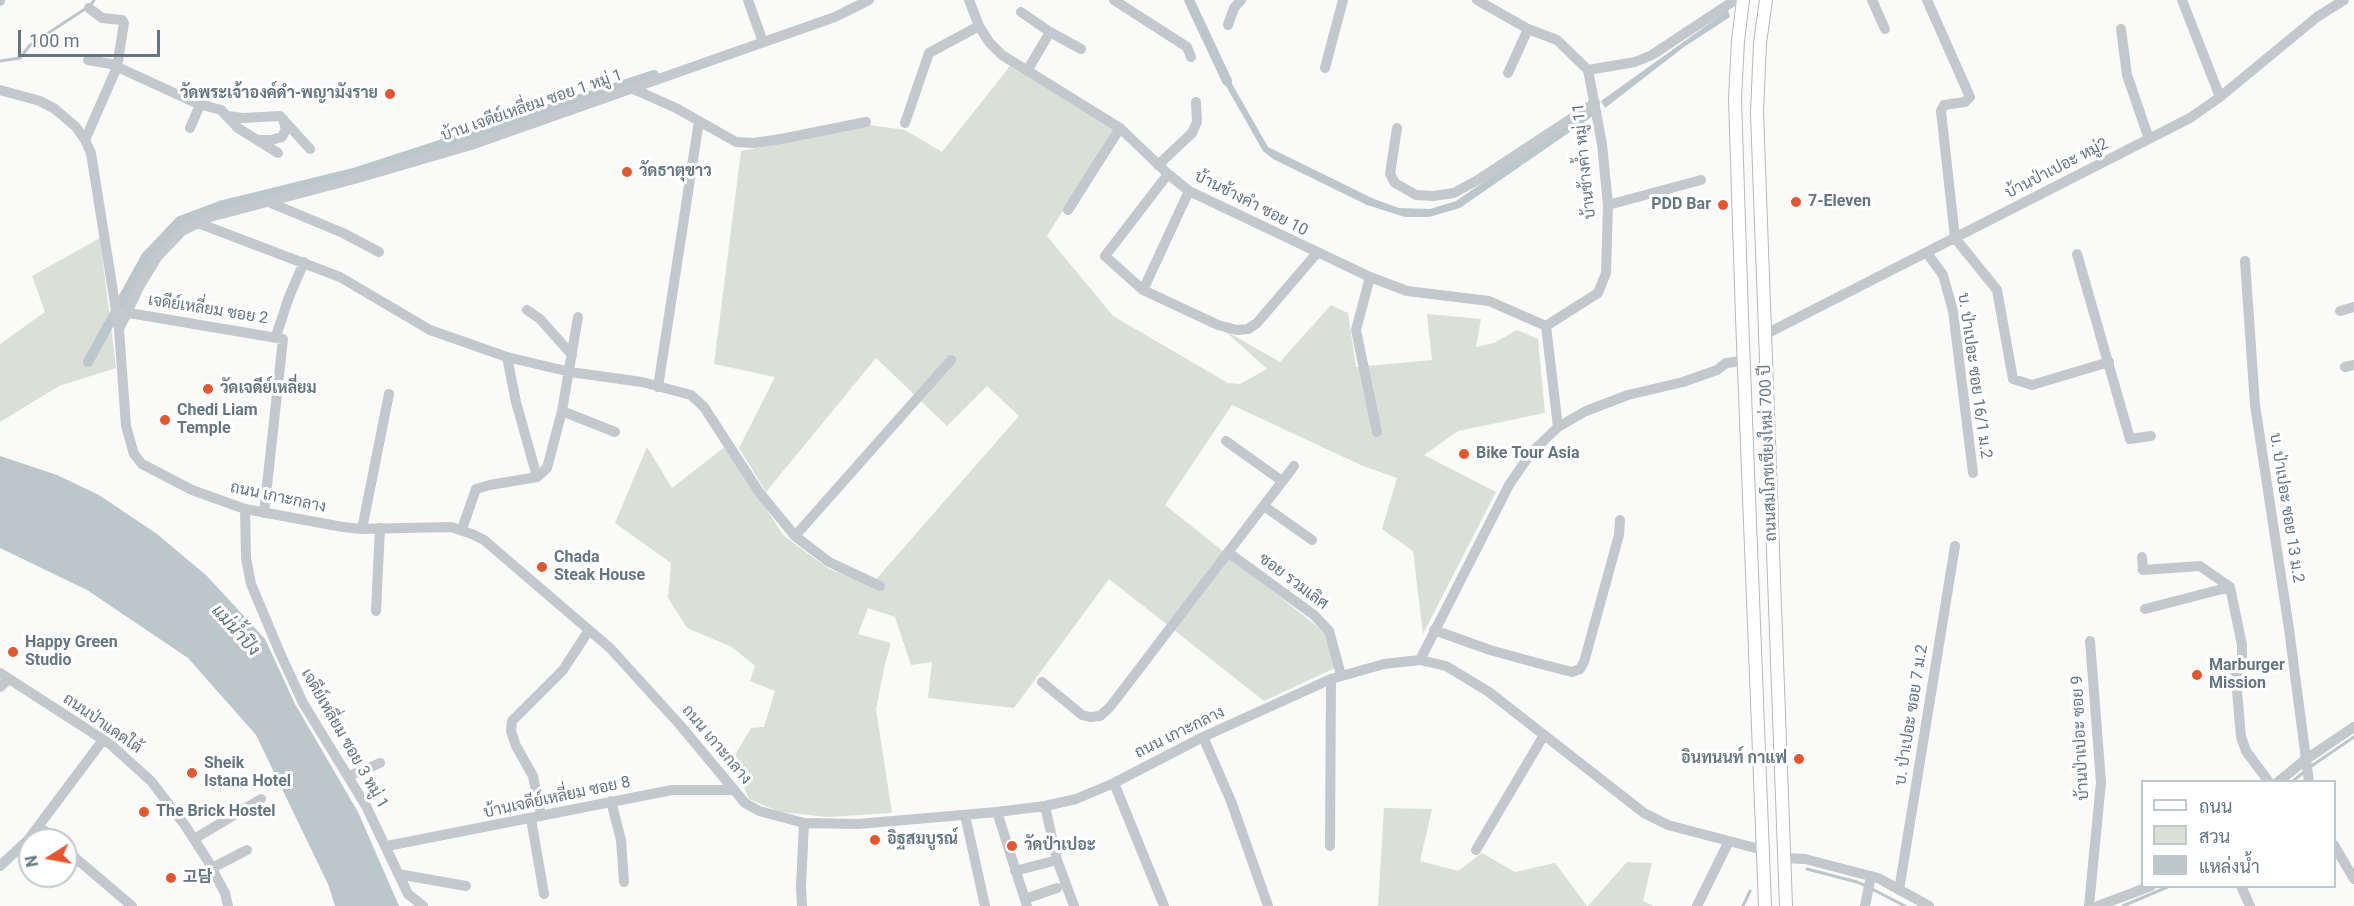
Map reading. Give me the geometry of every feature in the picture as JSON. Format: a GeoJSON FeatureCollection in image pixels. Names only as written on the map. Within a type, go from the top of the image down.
{"type":"FeatureCollection","features":[{"type":"Feature","properties":{"kind":"main road","name":"ถนนสมโภชเชียงใหม่ 700 ปี"},"geometry":{"type":"LineString","coordinates":[[1743,0],[1738,42],[1736,99],[1743,360],[1765,906]]}},
{"type":"Feature","properties":{"kind":"main road","name":"ถนนสมโภชเชียงใหม่ 700 ปี"},"geometry":{"type":"LineString","coordinates":[[1766,0],[1760,44],[1757,113],[1786,906]]}},
{"type":"Feature","properties":{"kind":"street"},"geometry":{"type":"LineString","coordinates":[[748,0],[762,38]]}},
{"type":"Feature","properties":{"kind":"street","name":"บ้าน เจดีย์เหลี่ยม ซอย 1 หมู่ 1"},"geometry":{"type":"LineString","coordinates":[[119,329],[129,313],[139,287],[158,256],[182,231],[198,223],[266,201],[358,178],[471,145],[632,88],[762,38],[835,17],[869,0]]}},
{"type":"Feature","properties":{"kind":"street","name":"บ้านช้างคำ ซอย 10"},"geometry":{"type":"LineString","coordinates":[[969,0],[979,26],[989,42],[1002,55],[1120,128],[1189,191],[1317,253],[1407,291],[1489,301],[1546,326]]}},
{"type":"Feature","properties":{"kind":"street"},"geometry":{"type":"LineString","coordinates":[[1114,0],[1187,47],[1191,57]]}},
{"type":"Feature","properties":{"kind":"street"},"geometry":{"type":"LineString","coordinates":[[1228,24],[1234,8],[1241,0]]}},
{"type":"Feature","properties":{"kind":"street"},"geometry":{"type":"LineString","coordinates":[[1325,68],[1343,0]]}},
{"type":"Feature","properties":{"kind":"street"},"geometry":{"type":"LineString","coordinates":[[1477,0],[1528,30],[1557,40],[1588,70],[1635,62],[1652,55],[1735,0]]}},
{"type":"Feature","properties":{"kind":"street"},"geometry":{"type":"LineString","coordinates":[[1872,0],[1885,29]]}},
{"type":"Feature","properties":{"kind":"street"},"geometry":{"type":"LineString","coordinates":[[1927,0],[1970,97],[1965,102],[1944,105],[1941,111],[1955,238],[1997,290],[2013,379],[2032,385],[2109,362]]}},
{"type":"Feature","properties":{"kind":"street"},"geometry":{"type":"LineString","coordinates":[[2182,0],[2220,97]]}},
{"type":"Feature","properties":{"kind":"street","name":"บ้านป่าเปอะ หมู่2"},"geometry":{"type":"LineString","coordinates":[[1764,335],[2190,118],[2220,97],[2317,17],[2344,0]]}},
{"type":"Feature","properties":{"kind":"street"},"geometry":{"type":"LineString","coordinates":[[86,140],[117,67],[124,22],[102,18],[89,8]]}},
{"type":"Feature","properties":{"kind":"street"},"geometry":{"type":"LineString","coordinates":[[1021,12],[1050,32],[1081,49]]}},
{"type":"Feature","properties":{"kind":"street"},"geometry":{"type":"LineString","coordinates":[[905,123],[929,53],[979,26]]}},
{"type":"Feature","properties":{"kind":"street"},"geometry":{"type":"LineString","coordinates":[[2121,29],[2127,75],[2150,139]]}},
{"type":"Feature","properties":{"kind":"street"},"geometry":{"type":"LineString","coordinates":[[1508,73],[1528,30]]}},
{"type":"Feature","properties":{"kind":"street"},"geometry":{"type":"LineString","coordinates":[[1027,71],[1050,32]]}},
{"type":"Feature","properties":{"kind":"street"},"geometry":{"type":"LineString","coordinates":[[88,60],[117,67],[200,105],[221,110],[238,128],[278,153]]}},
{"type":"Feature","properties":{"kind":"street","name":"บ้านช้างค้ำ หมู่ 11"},"geometry":{"type":"LineString","coordinates":[[1546,326],[1598,293],[1606,273],[1608,205],[1595,102],[1588,70]]}},
{"type":"Feature","properties":{"kind":"street"},"geometry":{"type":"LineString","coordinates":[[632,88],[676,108],[736,142],[754,143],[867,122]]}},
{"type":"Feature","properties":{"kind":"street","name":"ถนน เกาะกลาง"},"geometry":{"type":"LineString","coordinates":[[0,90],[26,96],[55,109],[76,127],[86,140],[91,153],[119,329],[126,426],[134,454],[142,464],[154,472],[223,502],[245,509],[362,529],[451,527],[462,529],[484,540],[631,669],[745,803],[759,812],[804,824],[858,824],[997,812],[1077,799],[1114,783],[1203,737],[1336,677],[1384,664],[1420,660],[1446,666],[1489,692],[1644,813],[1668,825],[1763,850]]}},
{"type":"Feature","properties":{"kind":"street"},"geometry":{"type":"LineString","coordinates":[[1158,165],[1192,133],[1197,122],[1196,102]]}},
{"type":"Feature","properties":{"kind":"street"},"geometry":{"type":"LineString","coordinates":[[1397,128],[1390,174],[1395,183],[1416,195],[1433,196],[1454,193],[1481,178],[1595,102]]}},
{"type":"Feature","properties":{"kind":"street"},"geometry":{"type":"LineString","coordinates":[[190,128],[200,105]]}},
{"type":"Feature","properties":{"kind":"street"},"geometry":{"type":"LineString","coordinates":[[228,116],[243,118],[280,116],[310,149]]}},
{"type":"Feature","properties":{"kind":"street"},"geometry":{"type":"LineString","coordinates":[[256,140],[282,137],[286,129],[283,118]]}},
{"type":"Feature","properties":{"kind":"street"},"geometry":{"type":"LineString","coordinates":[[658,387],[699,121]]}},
{"type":"Feature","properties":{"kind":"street"},"geometry":{"type":"LineString","coordinates":[[1068,210],[1120,128]]}},
{"type":"Feature","properties":{"kind":"street"},"geometry":{"type":"LineString","coordinates":[[1168,174],[1105,256],[1143,290],[1218,326],[1237,330],[1248,329],[1257,323],[1317,253]]}},
{"type":"Feature","properties":{"kind":"street"},"geometry":{"type":"LineString","coordinates":[[1608,205],[1701,180]]}},
{"type":"Feature","properties":{"kind":"street"},"geometry":{"type":"LineString","coordinates":[[1143,290],[1189,191]]}},
{"type":"Feature","properties":{"kind":"street"},"geometry":{"type":"LineString","coordinates":[[266,201],[343,233],[379,252]]}},
{"type":"Feature","properties":{"kind":"street"},"geometry":{"type":"LineString","coordinates":[[198,223],[340,277],[430,330],[507,357],[570,372],[691,395],[704,407],[759,492],[795,536],[828,562],[880,586]]}},
{"type":"Feature","properties":{"kind":"street","name":"บ. ป่าเปอะ ซอย 16/1 ม.2"},"geometry":{"type":"LineString","coordinates":[[1927,253],[1943,275],[1953,311],[1972,474]]}},
{"type":"Feature","properties":{"kind":"street"},"geometry":{"type":"LineString","coordinates":[[2077,254],[2130,439],[2151,436]]}},
{"type":"Feature","properties":{"kind":"street","name":"บ. ป่าเปอะ ซอย 13 ม.2"},"geometry":{"type":"LineString","coordinates":[[2245,261],[2255,405],[2289,629],[2307,770]]}},
{"type":"Feature","properties":{"kind":"street"},"geometry":{"type":"LineString","coordinates":[[264,513],[280,337],[289,297],[304,262]]}},
{"type":"Feature","properties":{"kind":"street"},"geometry":{"type":"LineString","coordinates":[[1370,277],[1356,330],[1377,432]]}},
{"type":"Feature","properties":{"kind":"street"},"geometry":{"type":"LineString","coordinates":[[2340,310],[2354,307]]}},
{"type":"Feature","properties":{"kind":"street"},"geometry":{"type":"LineString","coordinates":[[527,310],[540,319],[572,355]]}},
{"type":"Feature","properties":{"kind":"street","name":"เจดีย์เหลี่ยม ซอย 2"},"geometry":{"type":"LineString","coordinates":[[129,313],[280,337]]}},
{"type":"Feature","properties":{"kind":"street"},"geometry":{"type":"LineString","coordinates":[[462,529],[476,489],[537,477],[547,468],[562,411],[578,317]]}},
{"type":"Feature","properties":{"kind":"street"},"geometry":{"type":"LineString","coordinates":[[1546,326],[1558,427]]}},
{"type":"Feature","properties":{"kind":"street"},"geometry":{"type":"LineString","coordinates":[[507,357],[520,418],[537,477]]}},
{"type":"Feature","properties":{"kind":"street"},"geometry":{"type":"LineString","coordinates":[[795,536],[951,360]]}},
{"type":"Feature","properties":{"kind":"street"},"geometry":{"type":"LineString","coordinates":[[1420,660],[1509,485],[1531,453],[1558,427],[1586,411],[1628,395],[1683,382],[1717,370],[1726,363],[1743,360]]}},
{"type":"Feature","properties":{"kind":"street"},"geometry":{"type":"LineString","coordinates":[[362,529],[388,394]]}},
{"type":"Feature","properties":{"kind":"street"},"geometry":{"type":"LineString","coordinates":[[562,411],[615,432]]}},
{"type":"Feature","properties":{"kind":"street"},"geometry":{"type":"LineString","coordinates":[[1226,441],[1282,481]]}},
{"type":"Feature","properties":{"kind":"street"},"geometry":{"type":"LineString","coordinates":[[1042,682],[1082,715],[1100,716],[1110,707],[1229,553],[1293,466]]}},
{"type":"Feature","properties":{"kind":"street"},"geometry":{"type":"LineString","coordinates":[[1264,506],[1312,540]]}},
{"type":"Feature","properties":{"kind":"street","name":"เจดีย์เหลี่ยม ซอย 3 หมู่ 1"},"geometry":{"type":"LineString","coordinates":[[245,509],[246,558],[251,585],[303,703],[349,776],[387,846],[408,894],[423,906]]}},
{"type":"Feature","properties":{"kind":"street"},"geometry":{"type":"LineString","coordinates":[[1434,630],[1490,650],[1572,672],[1580,669],[1584,662],[1619,535],[1620,520]]}},
{"type":"Feature","properties":{"kind":"street"},"geometry":{"type":"LineString","coordinates":[[376,611],[380,528]]}},
{"type":"Feature","properties":{"kind":"street","name":"บ. ป่าเปอะ ซอย 7 ม.2"},"geometry":{"type":"LineString","coordinates":[[1899,890],[1955,546]]}},
{"type":"Feature","properties":{"kind":"street","name":"ซอย รวมเลิศ"},"geometry":{"type":"LineString","coordinates":[[1229,553],[1314,615],[1329,631],[1336,677],[1330,846]]}},
{"type":"Feature","properties":{"kind":"street"},"geometry":{"type":"LineString","coordinates":[[2142,557],[2143,570],[2200,566],[2230,587],[2242,645],[2242,663],[2237,672],[2241,737],[2246,751],[2268,780]]}},
{"type":"Feature","properties":{"kind":"street"},"geometry":{"type":"LineString","coordinates":[[2145,609],[2230,587]]}},
{"type":"Feature","properties":{"kind":"street"},"geometry":{"type":"LineString","coordinates":[[544,894],[533,777],[516,746],[511,731],[512,721],[563,670],[589,630]]}},
{"type":"Feature","properties":{"kind":"street","name":"บ้านป่าเปอะ ซอย 9"},"geometry":{"type":"LineString","coordinates":[[2089,906],[2101,782],[2090,641]]}},
{"type":"Feature","properties":{"kind":"street"},"geometry":{"type":"LineString","coordinates":[[2215,668],[2228,666],[2237,672]]}},
{"type":"Feature","properties":{"kind":"street"},"geometry":{"type":"LineString","coordinates":[[0,687],[5,676]]}},
{"type":"Feature","properties":{"kind":"street","name":"ถนนป่าแดดใต้"},"geometry":{"type":"LineString","coordinates":[[5,676],[103,740],[151,781],[194,839],[212,868],[225,894],[228,906]]}},
{"type":"Feature","properties":{"kind":"street"},"geometry":{"type":"LineString","coordinates":[[2283,780],[2307,770],[2354,727]]}},
{"type":"Feature","properties":{"kind":"street"},"geometry":{"type":"LineString","coordinates":[[1476,850],[1544,735]]}},
{"type":"Feature","properties":{"kind":"street"},"geometry":{"type":"LineString","coordinates":[[1203,737],[1231,801],[1268,906]]}},
{"type":"Feature","properties":{"kind":"street"},"geometry":{"type":"LineString","coordinates":[[0,866],[22,847],[103,740]]}},
{"type":"Feature","properties":{"kind":"street"},"geometry":{"type":"LineString","coordinates":[[349,776],[380,763]]}},
{"type":"Feature","properties":{"kind":"street"},"geometry":{"type":"LineString","coordinates":[[704,790],[714,782],[719,772]]}},
{"type":"Feature","properties":{"kind":"street"},"geometry":{"type":"LineString","coordinates":[[1114,783],[1164,906]]}},
{"type":"Feature","properties":{"kind":"street","name":"บ้านเจดีย์เหลี่ยม ซอย 8"},"geometry":{"type":"LineString","coordinates":[[387,846],[672,790],[734,790]]}},
{"type":"Feature","properties":{"kind":"street"},"geometry":{"type":"LineString","coordinates":[[194,839],[261,799]]}},
{"type":"Feature","properties":{"kind":"street"},"geometry":{"type":"LineString","coordinates":[[611,801],[621,840],[624,882]]}},
{"type":"Feature","properties":{"kind":"street"},"geometry":{"type":"LineString","coordinates":[[1045,806],[1057,860],[1074,906]]}},
{"type":"Feature","properties":{"kind":"street"},"geometry":{"type":"LineString","coordinates":[[997,812],[1026,902],[1058,888]]}},
{"type":"Feature","properties":{"kind":"street"},"geometry":{"type":"LineString","coordinates":[[965,815],[985,906]]}},
{"type":"Feature","properties":{"kind":"street"},"geometry":{"type":"LineString","coordinates":[[802,906],[804,824]]}},
{"type":"Feature","properties":{"kind":"street"},"geometry":{"type":"LineString","coordinates":[[1697,906],[1729,841]]}},
{"type":"Feature","properties":{"kind":"street"},"geometry":{"type":"LineString","coordinates":[[2336,848],[2354,879]]}},
{"type":"Feature","properties":{"kind":"street"},"geometry":{"type":"LineString","coordinates":[[212,868],[247,850]]}},
{"type":"Feature","properties":{"kind":"street"},"geometry":{"type":"LineString","coordinates":[[1784,858],[1805,859],[1871,876],[1929,906]]}},
{"type":"Feature","properties":{"kind":"street"},"geometry":{"type":"LineString","coordinates":[[78,860],[132,906]]}},
{"type":"Feature","properties":{"kind":"street"},"geometry":{"type":"LineString","coordinates":[[1016,871],[1057,860]]}},
{"type":"Feature","properties":{"kind":"street"},"geometry":{"type":"LineString","coordinates":[[398,873],[466,886]]}},
{"type":"Feature","properties":{"kind":"street"},"geometry":{"type":"LineString","coordinates":[[1865,906],[1871,876]]}},
{"type":"Feature","properties":{"kind":"street"},"geometry":{"type":"LineString","coordinates":[[2098,906],[2115,904],[2147,888]]}},
{"type":"Feature","properties":{"kind":"street"},"geometry":{"type":"LineString","coordinates":[[2242,888],[2250,906]]}},
{"type":"Feature","properties":{"kind":"street"},"geometry":{"type":"LineString","coordinates":[[408,894],[412,906]]}},
{"type":"Feature","properties":{"kind":"green space"},"geometry":{"type":"Polygon","coordinates":[[[1010,66],[1114,129],[1047,236],[1113,316],[1228,383],[1240,384],[1267,369],[1224,330],[1280,362],[1331,305],[1348,313],[1356,367],[1432,360],[1427,314],[1481,319],[1476,347],[1494,343],[1517,330],[1538,339],[1545,413],[1458,431],[1424,455],[1496,492],[1423,634],[1413,551],[1382,529],[1397,478],[1363,466],[1232,405],[1165,505],[1324,632],[1335,668],[1264,701],[1109,579],[1014,708],[928,698],[932,662],[911,665],[895,617],[868,608],[858,634],[891,643],[876,709],[892,813],[828,817],[780,812],[749,799],[732,760],[751,728],[764,727],[775,691],[750,681],[755,666],[732,647],[687,628],[668,598],[671,563],[615,523],[647,447],[672,488],[726,446],[783,535],[829,569],[871,585],[1019,416],[987,386],[947,426],[876,358],[766,492],[739,448],[775,377],[714,364],[741,151],[870,125],[905,130],[942,152],[1010,66]]]}},
{"type":"Feature","properties":{"kind":"green space"},"geometry":{"type":"Polygon","coordinates":[[[100,238],[116,368],[59,386],[0,422],[0,344],[45,312],[32,276],[100,238]]]}},
{"type":"Feature","properties":{"kind":"green space"},"geometry":{"type":"Polygon","coordinates":[[[1384,808],[1432,809],[1420,861],[1458,871],[1482,853],[1515,872],[1555,863],[1587,906],[1378,906],[1384,808]]]}},
{"type":"Feature","properties":{"kind":"green space"},"geometry":{"type":"Polygon","coordinates":[[[1627,862],[1652,863],[1643,901],[1654,906],[1588,906],[1627,862]]]}},
{"type":"Feature","properties":{"kind":"water"},"geometry":{"type":"Polygon","coordinates":[[[1728,10],[1730,17],[1684,47],[1605,108],[1601,101],[1728,10]]]}},
{"type":"Feature","properties":{"kind":"water"},"geometry":{"type":"Polygon","coordinates":[[[1223,68],[1268,147],[1374,199],[1399,208],[1430,209],[1456,201],[1591,108],[1593,116],[1460,208],[1429,217],[1405,217],[1367,205],[1273,159],[1263,151],[1217,70],[1223,68]]]}},
{"type":"Feature","properties":{"kind":"water","name":"แม่น้ำปิง"},"geometry":{"type":"Polygon","coordinates":[[[0,456],[57,475],[99,495],[157,534],[207,576],[265,639],[295,704],[358,812],[399,906],[335,906],[328,884],[256,735],[188,658],[87,590],[0,548],[0,456]]]}},
{"type":"Feature","properties":{"kind":"waterway"},"geometry":{"type":"LineString","coordinates":[[0,61],[20,58],[30,45],[91,5],[94,0]]}},
{"type":"Feature","properties":{"kind":"waterway"},"geometry":{"type":"LineString","coordinates":[[1189,0],[1227,81]]}},
{"type":"Feature","properties":{"kind":"waterway"},"geometry":{"type":"LineString","coordinates":[[88,362],[146,257],[180,221],[223,205],[357,172],[654,75]]}},
{"type":"Feature","properties":{"kind":"waterway"},"geometry":{"type":"LineString","coordinates":[[2310,767],[2354,737]]}},
{"type":"Feature","properties":{"kind":"waterway"},"geometry":{"type":"LineString","coordinates":[[2294,780],[2305,771]]}},
{"type":"Feature","properties":{"kind":"waterway"},"geometry":{"type":"LineString","coordinates":[[1807,869],[1866,886]]}},
{"type":"Feature","properties":{"kind":"waterway"},"geometry":{"type":"LineString","coordinates":[[2123,906],[2165,888]]}},
{"type":"Feature","properties":{"kind":"waterway"},"geometry":{"type":"LineString","coordinates":[[1872,889],[1905,906]]}},
{"type":"Feature","properties":{"kind":"waterway"},"geometry":{"type":"LineString","coordinates":[[1743,906],[1750,891]]}},
{"type":"Feature","properties":{"kind":"place","name":"วัดพระเจ้าองค์ดำ-พญามังราย"},"geometry":{"type":"Point","coordinates":[390,94]}},
{"type":"Feature","properties":{"kind":"place","name":"วัดธาตุขาว"},"geometry":{"type":"Point","coordinates":[627,172]}},
{"type":"Feature","properties":{"kind":"place","name":"7-Eleven"},"geometry":{"type":"Point","coordinates":[1796,202]}},
{"type":"Feature","properties":{"kind":"place","name":"PDD Bar"},"geometry":{"type":"Point","coordinates":[1723,205]}},
{"type":"Feature","properties":{"kind":"place","name":"วัดเจดีย์เหลี่ยม"},"geometry":{"type":"Point","coordinates":[208,389]}},
{"type":"Feature","properties":{"kind":"place","name":"Chedi Liam Temple"},"geometry":{"type":"Point","coordinates":[165,420]}},
{"type":"Feature","properties":{"kind":"place","name":"Bike Tour Asia"},"geometry":{"type":"Point","coordinates":[1464,454]}},
{"type":"Feature","properties":{"kind":"place","name":"Chada Steak House"},"geometry":{"type":"Point","coordinates":[542,567]}},
{"type":"Feature","properties":{"kind":"place","name":"Happy Green Studio"},"geometry":{"type":"Point","coordinates":[13,652]}},
{"type":"Feature","properties":{"kind":"place","name":"Marburger Mission"},"geometry":{"type":"Point","coordinates":[2197,675]}},
{"type":"Feature","properties":{"kind":"place","name":"อินทนนท์ กาแฟ"},"geometry":{"type":"Point","coordinates":[1799,759]}},
{"type":"Feature","properties":{"kind":"place","name":"Sheik Istana Hotel"},"geometry":{"type":"Point","coordinates":[192,773]}},
{"type":"Feature","properties":{"kind":"place","name":"The Brick Hostel"},"geometry":{"type":"Point","coordinates":[144,812]}},
{"type":"Feature","properties":{"kind":"place","name":"อิฐสมบูรณ์"},"geometry":{"type":"Point","coordinates":[875,840]}},
{"type":"Feature","properties":{"kind":"place","name":"วัดป่าเปอะ"},"geometry":{"type":"Point","coordinates":[1012,846]}},
{"type":"Feature","properties":{"kind":"place","name":"고담"},"geometry":{"type":"Point","coordinates":[171,878]}}]}
